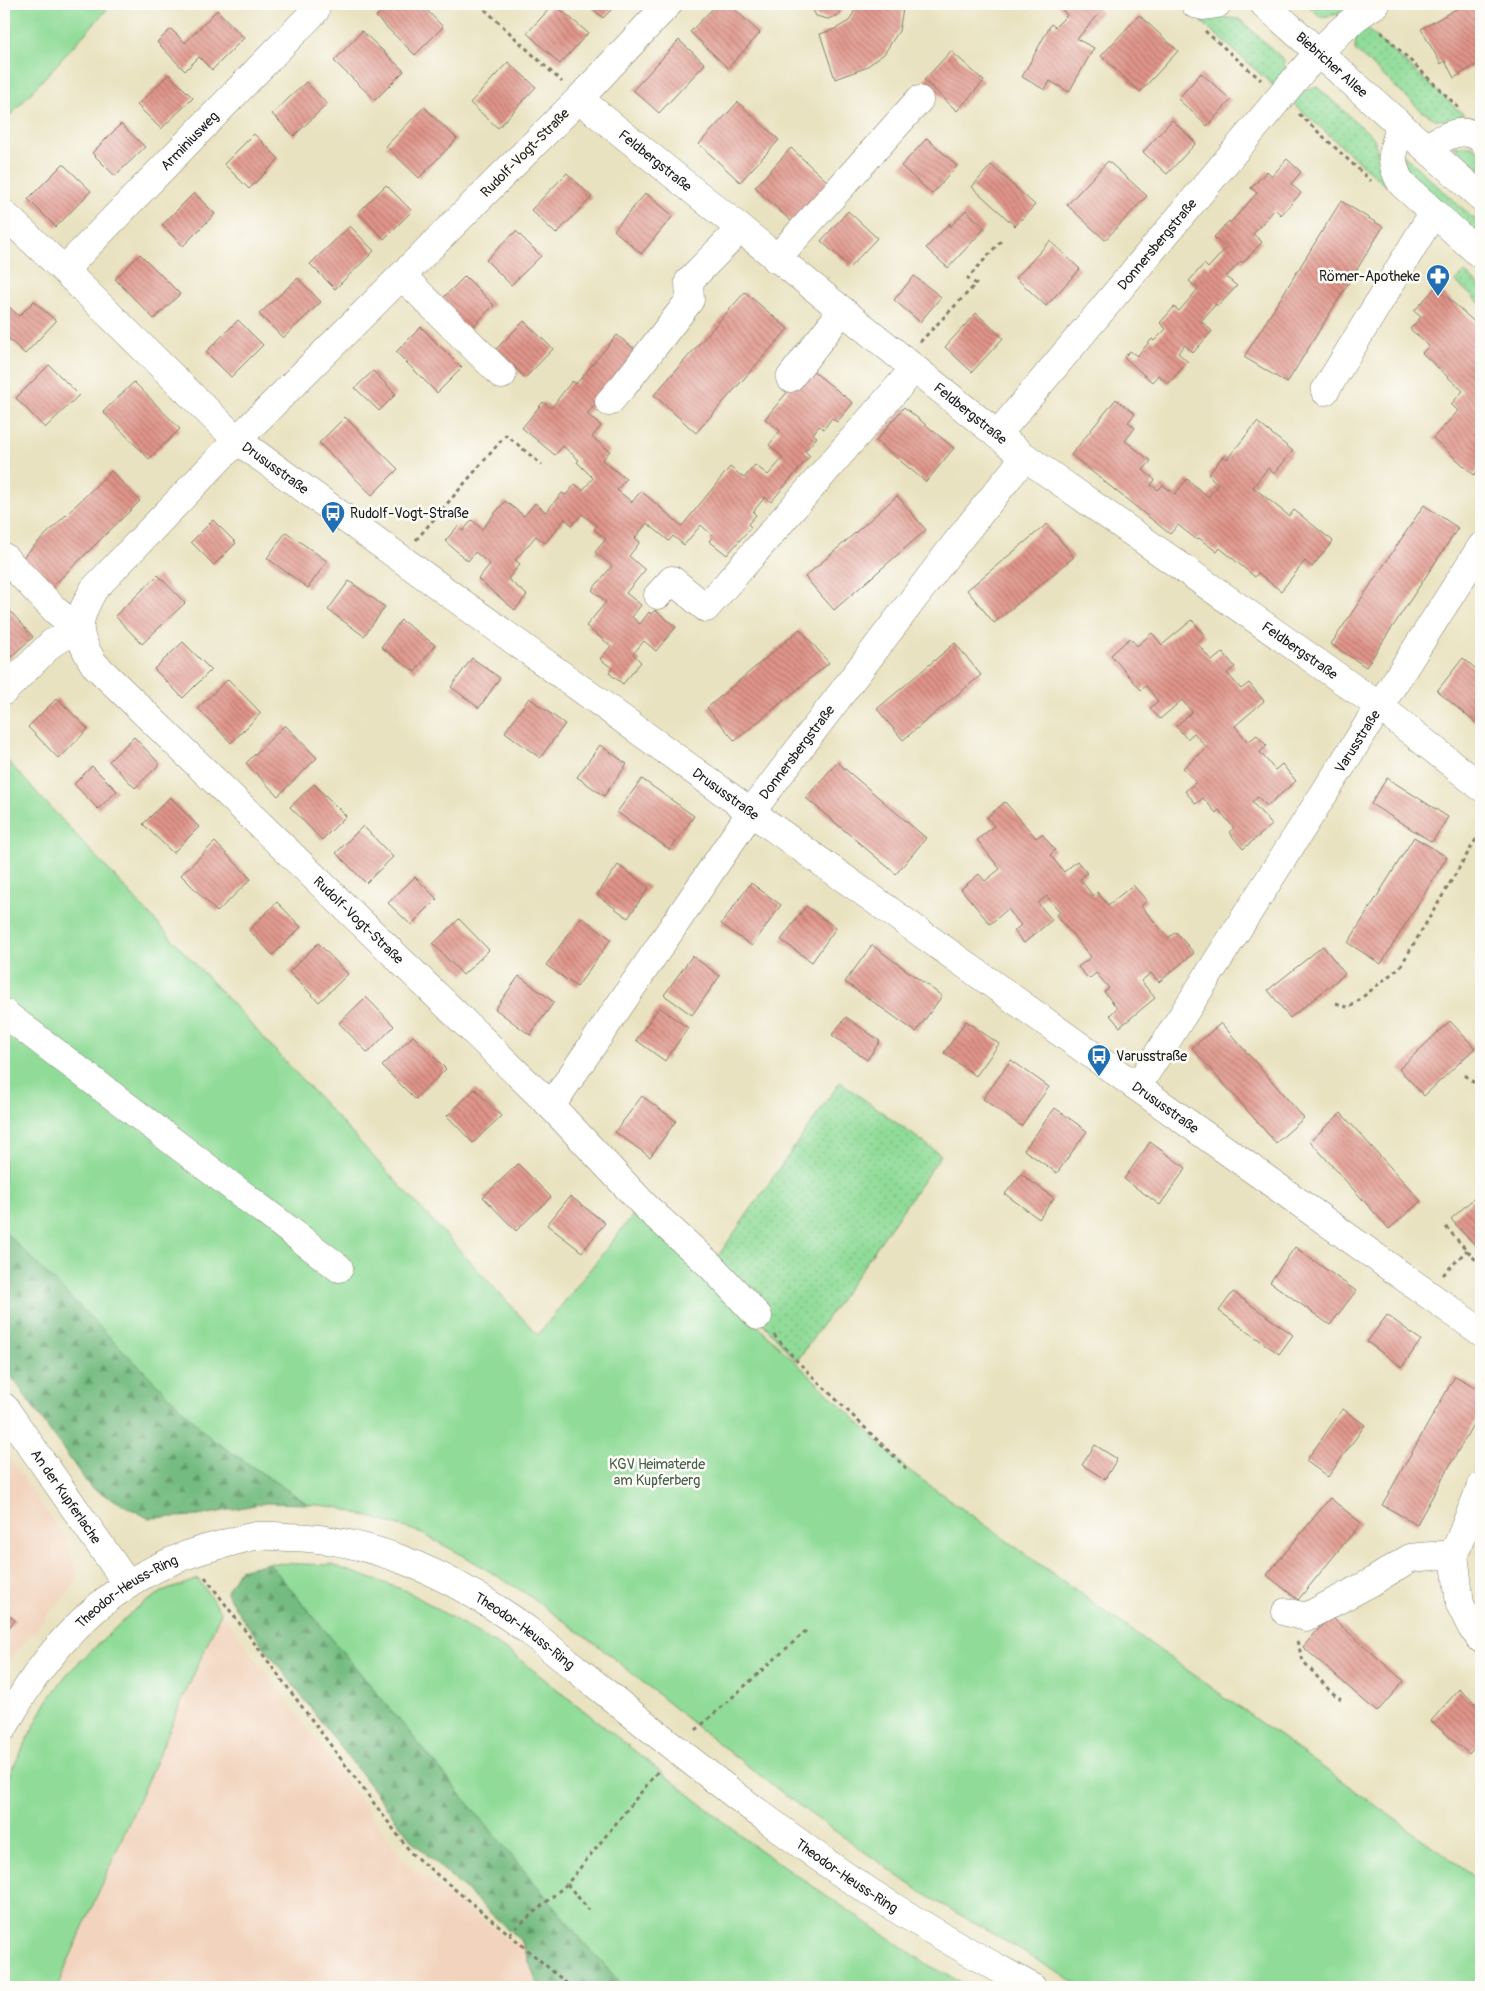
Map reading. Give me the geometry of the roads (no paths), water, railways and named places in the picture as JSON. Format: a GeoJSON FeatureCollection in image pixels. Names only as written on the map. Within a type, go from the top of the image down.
{"type":"FeatureCollection","features":[{"type":"Feature","properties":{"kind":"street","name":"Rudolf-Vogt-Straße"},"geometry":{"type":"LineString","coordinates":[[668,4],[579,99],[237,440],[94,588],[82,610],[79,629],[83,647],[94,664],[551,1106],[646,1207],[711,1266],[758,1316]]}},
{"type":"Feature","properties":{"kind":"street"},"geometry":{"type":"LineString","coordinates":[[1198,16],[1204,6],[1217,4]]}},
{"type":"Feature","properties":{"kind":"street","name":"Biebricher Allee"},"geometry":{"type":"LineString","coordinates":[[1264,4],[1481,197]]}},
{"type":"Feature","properties":{"kind":"street","name":"Arminiusweg"},"geometry":{"type":"LineString","coordinates":[[64,270],[315,11]]}},
{"type":"Feature","properties":{"kind":"street","name":"Donnersbergstraße"},"geometry":{"type":"LineString","coordinates":[[997,435],[1334,36],[1354,18],[1377,17]]}},
{"type":"Feature","properties":{"kind":"street","name":"Feldbergstraße"},"geometry":{"type":"LineString","coordinates":[[579,99],[1025,457],[1379,706],[1481,787]]}},
{"type":"Feature","properties":{"kind":"street"},"geometry":{"type":"LineString","coordinates":[[776,259],[919,100]]}},
{"type":"Feature","properties":{"kind":"street"},"geometry":{"type":"LineString","coordinates":[[1400,125],[1392,153],[1394,172],[1402,184],[1481,255]]}},
{"type":"Feature","properties":{"kind":"street"},"geometry":{"type":"LineString","coordinates":[[1426,147],[1455,133],[1466,132],[1481,139]]}},
{"type":"Feature","properties":{"kind":"street"},"geometry":{"type":"LineString","coordinates":[[1325,391],[1433,213]]}},
{"type":"Feature","properties":{"kind":"street","name":"Drususstraße"},"geometry":{"type":"LineString","coordinates":[[4,214],[64,270],[237,440],[751,812],[1481,1332]]}},
{"type":"Feature","properties":{"kind":"street"},"geometry":{"type":"LineString","coordinates":[[609,402],[690,300],[689,281],[740,229]]}},
{"type":"Feature","properties":{"kind":"street"},"geometry":{"type":"LineString","coordinates":[[402,276],[502,375]]}},
{"type":"Feature","properties":{"kind":"street"},"geometry":{"type":"LineString","coordinates":[[790,378],[842,312]]}},
{"type":"Feature","properties":{"kind":"street"},"geometry":{"type":"LineString","coordinates":[[658,595],[672,580],[706,608],[908,365]]}},
{"type":"Feature","properties":{"kind":"street","name":"Donnersbergstraße"},"geometry":{"type":"LineString","coordinates":[[551,1106],[751,812],[950,551],[1025,457]]}},
{"type":"Feature","properties":{"kind":"street","name":"Varusstraße"},"geometry":{"type":"LineString","coordinates":[[1137,1087],[1481,547]]}},
{"type":"Feature","properties":{"kind":"street"},"geometry":{"type":"LineString","coordinates":[[4,557],[56,611],[79,629],[52,643],[4,691]]}},
{"type":"Feature","properties":{"kind":"street"},"geometry":{"type":"LineString","coordinates":[[4,1012],[339,1268]]}},
{"type":"Feature","properties":{"kind":"street","name":"An der Kupferlache"},"geometry":{"type":"LineString","coordinates":[[4,1407],[128,1585]]}},
{"type":"Feature","properties":{"kind":"street"},"geometry":{"type":"LineString","coordinates":[[1481,1487],[1454,1554],[1460,1604],[1472,1628],[1481,1639]]}},
{"type":"Feature","properties":{"kind":"street","name":"Theodor-Heuss-Ring"},"geometry":{"type":"LineString","coordinates":[[4,1727],[30,1684],[59,1645],[92,1611],[128,1585],[160,1566],[197,1550],[258,1536],[326,1539],[387,1554],[445,1577],[499,1609],[530,1631],[703,1771],[836,1869],[913,1920],[1032,1987]]}},
{"type":"Feature","properties":{"kind":"street"},"geometry":{"type":"LineString","coordinates":[[1296,1614],[1370,1583],[1410,1558],[1454,1554]]}},
{"type":"Feature","properties":{"kind":"place","name":"Römer-Apotheke"},"geometry":{"type":"Point","coordinates":[1438,297]}},
{"type":"Feature","properties":{"kind":"place","name":"Rudolf-Vogt-Straße"},"geometry":{"type":"Point","coordinates":[333,534]}},
{"type":"Feature","properties":{"kind":"place","name":"Varusstraße"},"geometry":{"type":"Point","coordinates":[1099,1077]}},
{"type":"Feature","properties":{"kind":"park label","name":"KGV Heimaterde am Kupferberg"},"geometry":{"type":"Point","coordinates":[657,1472]}}]}
